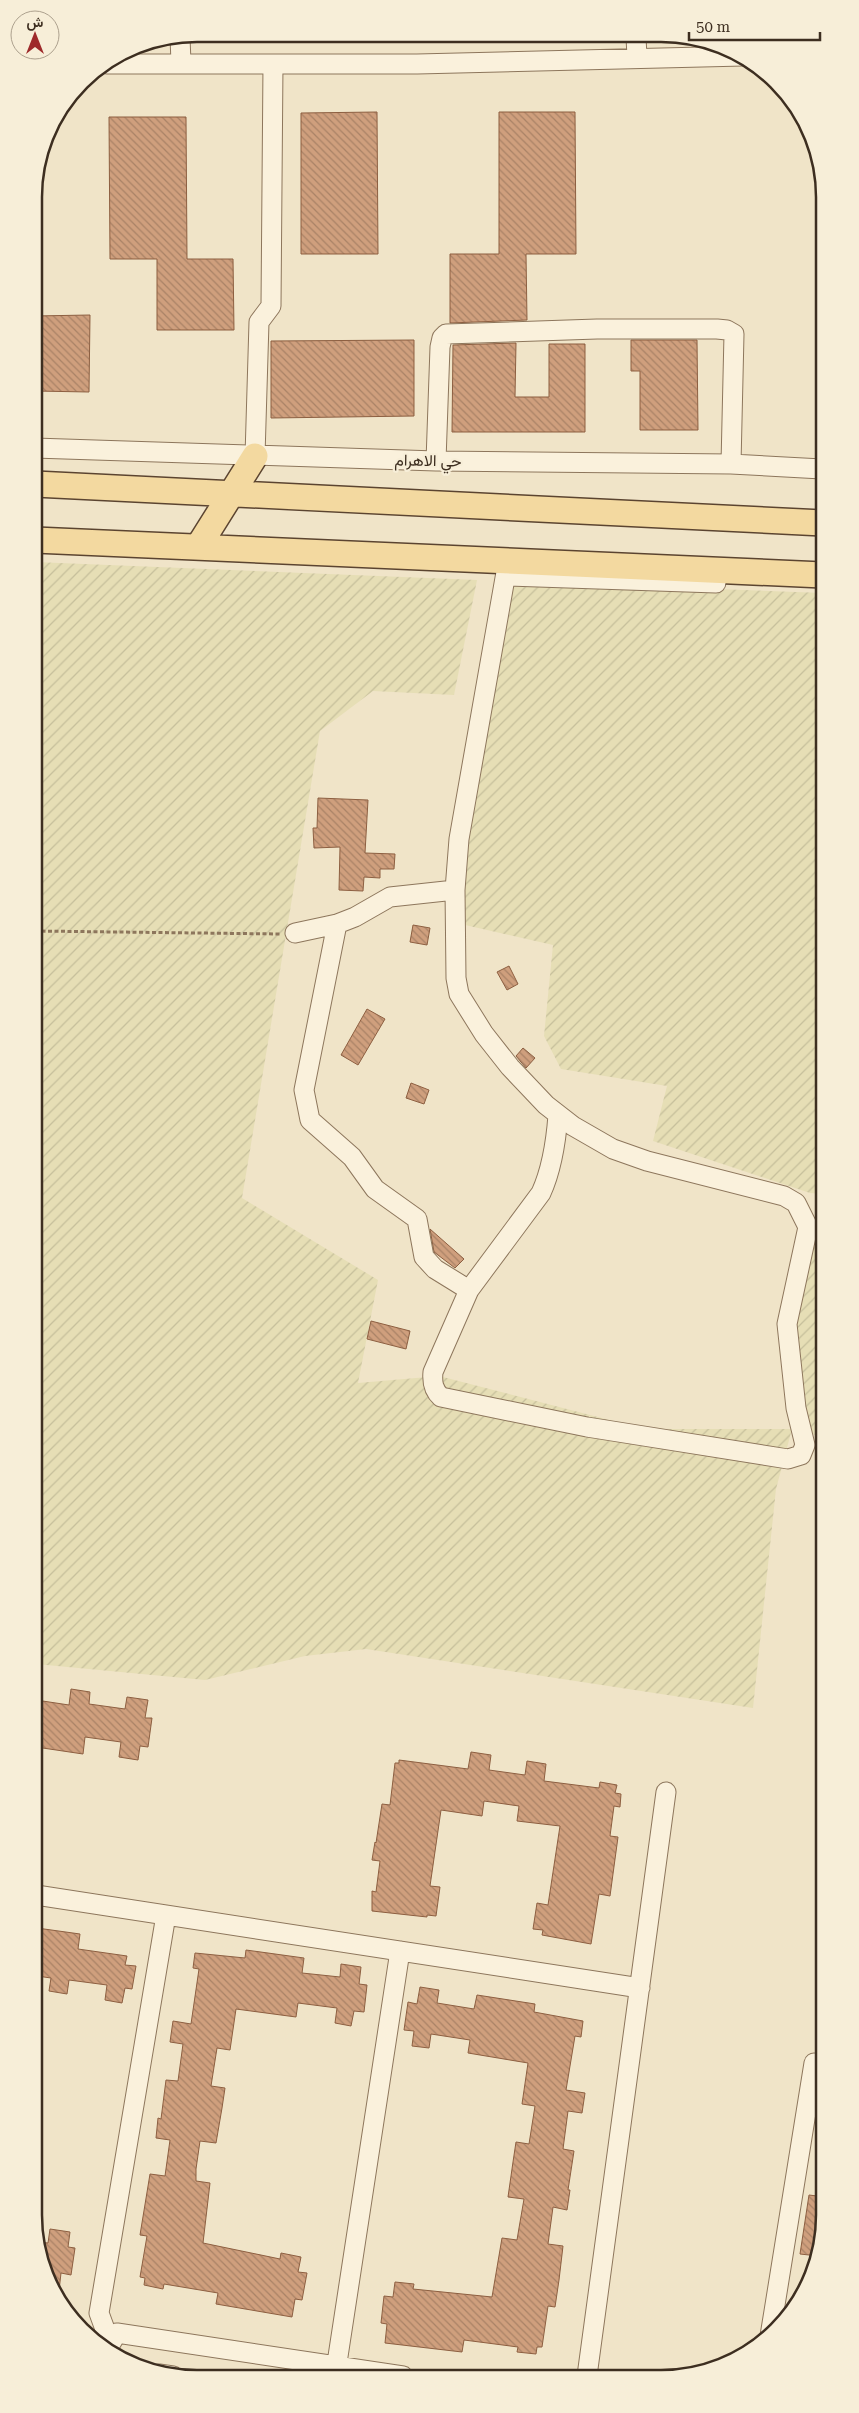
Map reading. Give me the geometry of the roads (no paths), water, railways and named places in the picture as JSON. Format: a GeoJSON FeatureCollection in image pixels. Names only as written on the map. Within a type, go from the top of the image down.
{"type":"FeatureCollection","features":[{"type":"Feature","properties":{"kind":"main road"},"geometry":{"type":"LineString","coordinates":[[198,547],[255,456]]}},
{"type":"Feature","properties":{"kind":"main road"},"geometry":{"type":"LineString","coordinates":[[43,484],[816,523]]}},
{"type":"Feature","properties":{"kind":"main road"},"geometry":{"type":"LineString","coordinates":[[43,540],[198,547],[507,569],[816,575]]}},
{"type":"Feature","properties":{"kind":"street"},"geometry":{"type":"LineString","coordinates":[[636,43],[636,57]]}},
{"type":"Feature","properties":{"kind":"street"},"geometry":{"type":"LineString","coordinates":[[180,44],[181,63]]}},
{"type":"Feature","properties":{"kind":"street"},"geometry":{"type":"LineString","coordinates":[[119,64],[417,64],[725,56]]}},
{"type":"Feature","properties":{"kind":"street"},"geometry":{"type":"LineString","coordinates":[[255,456],[259,322],[271,306],[273,64]]}},
{"type":"Feature","properties":{"kind":"street"},"geometry":{"type":"LineString","coordinates":[[436,460],[440,346],[442,338],[446,334],[597,329],[717,329],[727,330],[734,334],[731,464]]}},
{"type":"Feature","properties":{"kind":"street","name":"حي الاهرام"},"geometry":{"type":"LineString","coordinates":[[43,448],[255,456],[731,464],[816,469]]}},
{"type":"Feature","properties":{"kind":"street"},"geometry":{"type":"LineString","coordinates":[[558,1115],[552,1161],[541,1193],[469,1290],[433,1372],[434,1386],[441,1397],[587,1427],[788,1459],[798,1457],[805,1451],[804,1438],[796,1408],[788,1316],[808,1227],[796,1203],[784,1196],[647,1161],[613,1149],[558,1115],[510,1068],[484,1034],[459,994],[456,978],[455,890],[459,839],[507,569],[816,586]]}},
{"type":"Feature","properties":{"kind":"street"},"geometry":{"type":"LineString","coordinates":[[295,934],[337,924],[355,917],[390,897],[455,890]]}},
{"type":"Feature","properties":{"kind":"street"},"geometry":{"type":"LineString","coordinates":[[337,924],[304,1090],[310,1120],[343,1148],[375,1189],[417,1219],[424,1257],[435,1269],[469,1290]]}},
{"type":"Feature","properties":{"kind":"street"},"geometry":{"type":"LineString","coordinates":[[588,2370],[666,1792]]}},
{"type":"Feature","properties":{"kind":"street"},"geometry":{"type":"LineString","coordinates":[[43,1896],[640,1988]]}},
{"type":"Feature","properties":{"kind":"street"},"geometry":{"type":"LineString","coordinates":[[108,2341],[99,2313],[166,1915]]}},
{"type":"Feature","properties":{"kind":"street"},"geometry":{"type":"LineString","coordinates":[[335,2370],[400,1951]]}},
{"type":"Feature","properties":{"kind":"street"},"geometry":{"type":"LineString","coordinates":[[772,2324],[814,2063]]}},
{"type":"Feature","properties":{"kind":"street"},"geometry":{"type":"LineString","coordinates":[[110,2344],[117,2333],[329,2370]]}}]}
